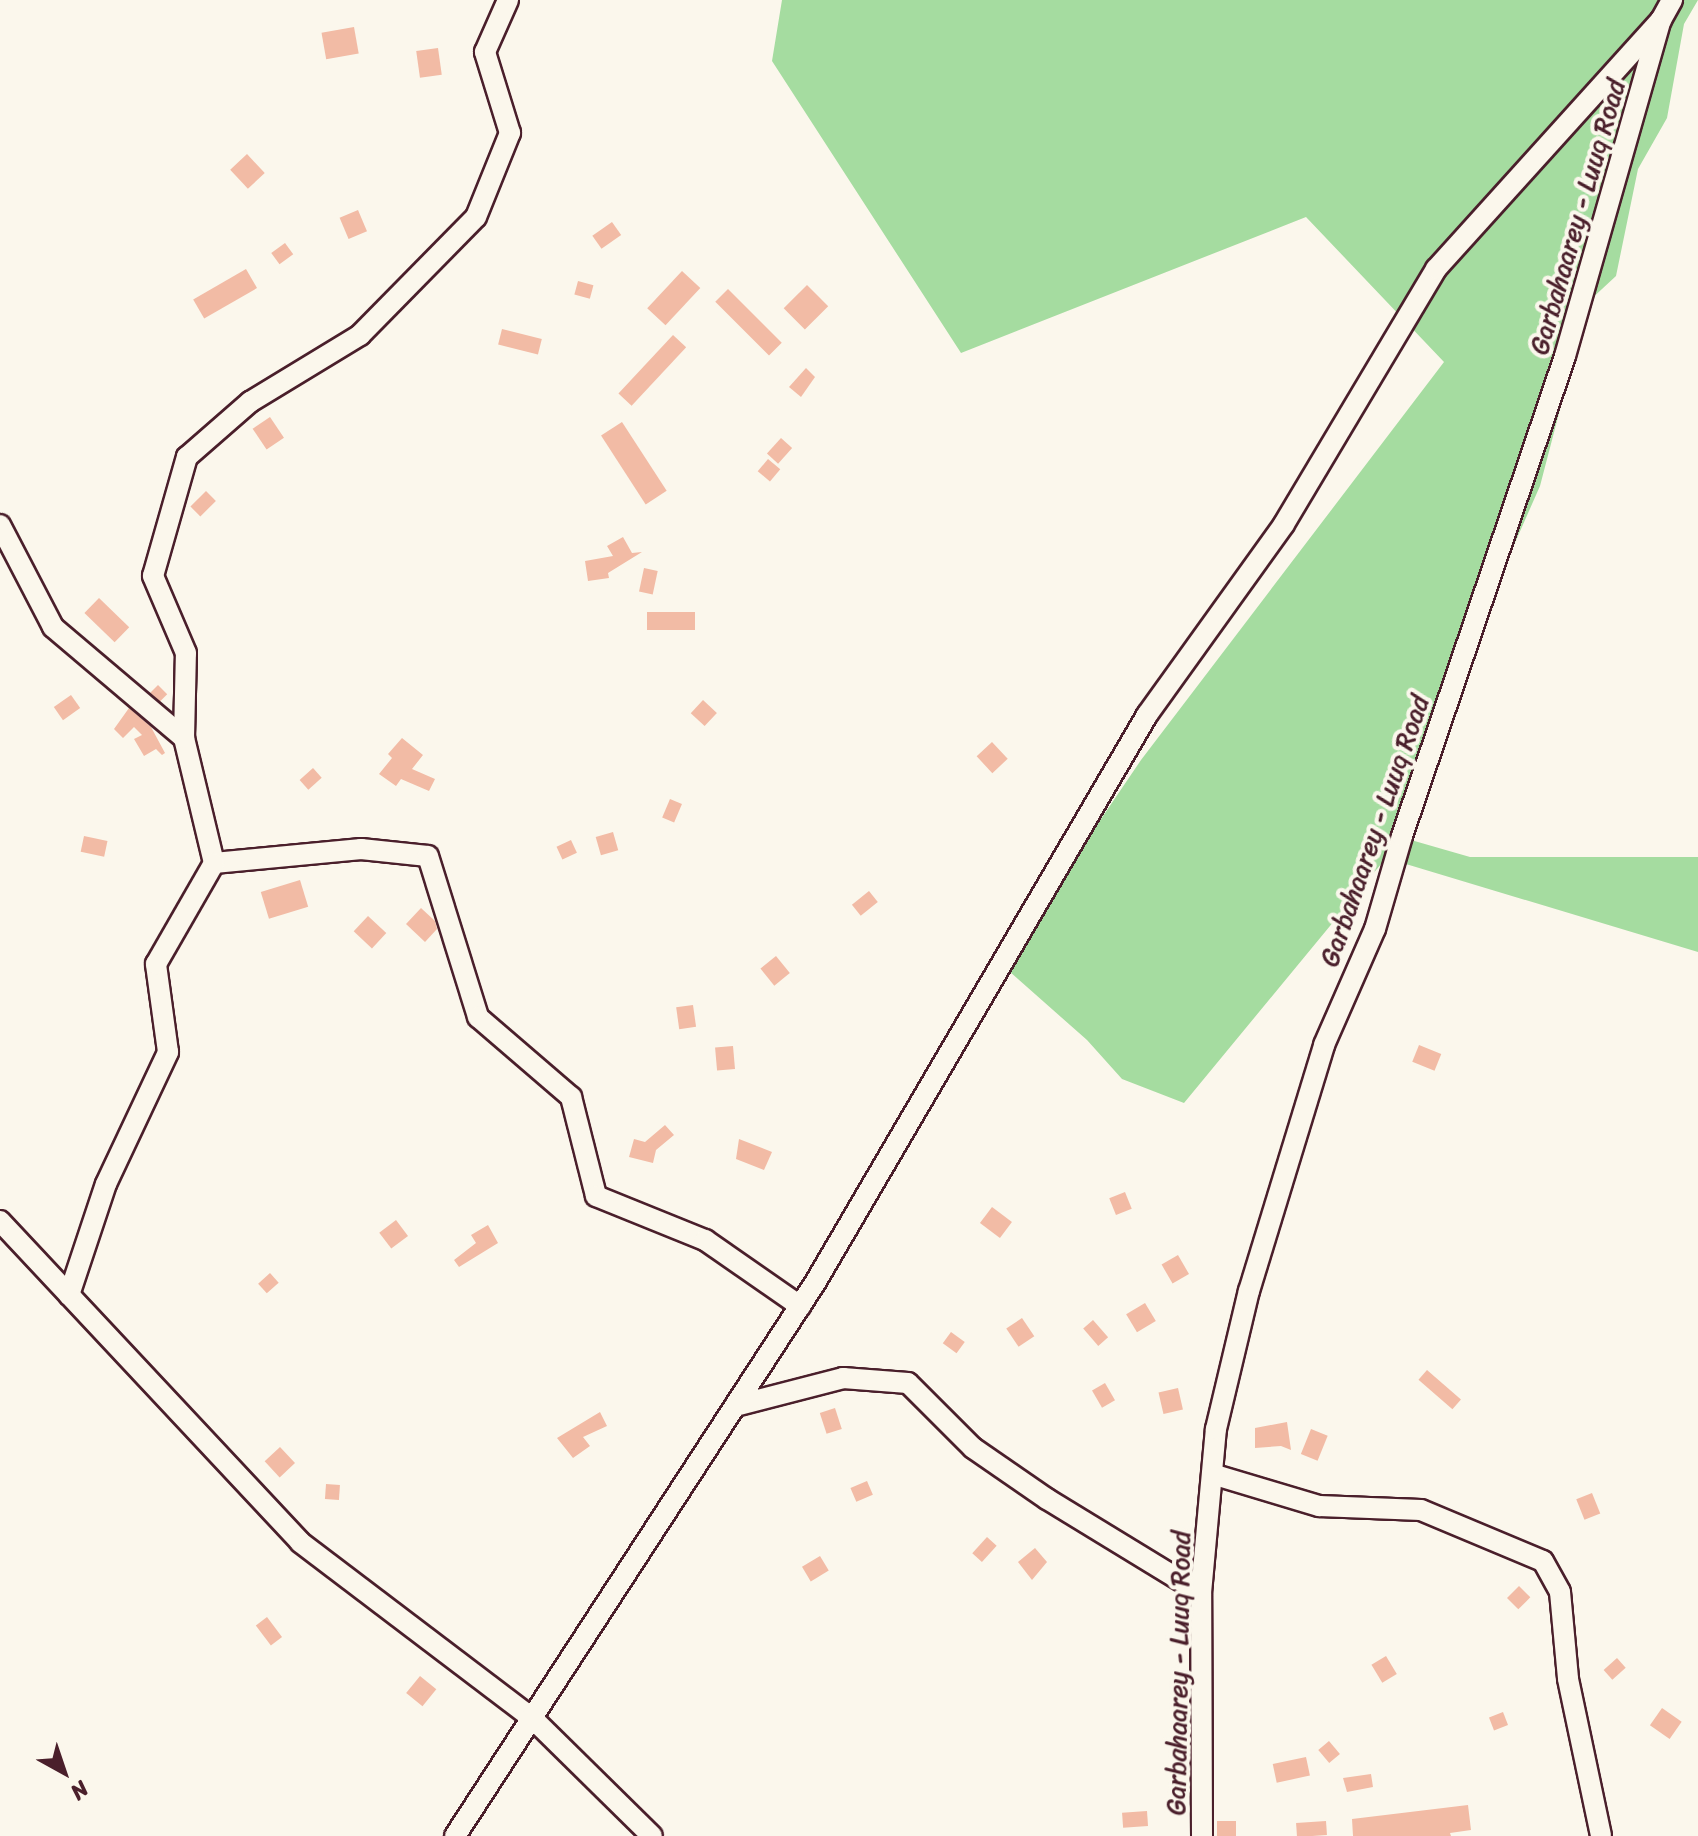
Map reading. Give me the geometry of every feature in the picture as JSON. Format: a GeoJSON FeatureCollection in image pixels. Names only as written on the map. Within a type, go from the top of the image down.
{"type":"FeatureCollection","features":[{"type":"Feature","properties":{"kind":"street"},"geometry":{"type":"LineString","coordinates":[[69,1295],[106,1184],[168,1052],[156,964],[214,863],[184,738],[186,653],[153,576],[187,457],[250,402],[360,335],[476,217],[510,133],[485,52],[508,0]]}},
{"type":"Feature","properties":{"kind":"street","name":"Garbahaarey - Luuq Road"},"geometry":{"type":"LineString","coordinates":[[1202,1836],[1201,1593],[1216,1429],[1249,1291],[1324,1045],[1375,929],[1402,836],[1565,356],[1661,20],[1672,0]]}},
{"type":"Feature","properties":{"kind":"street"},"geometry":{"type":"LineString","coordinates":[[455,1836],[800,1306],[1147,715],[1284,524],[1436,269],[1661,20]]}},
{"type":"Feature","properties":{"kind":"street"},"geometry":{"type":"LineString","coordinates":[[0,525],[53,627],[184,738]]}},
{"type":"Feature","properties":{"kind":"street"},"geometry":{"type":"LineString","coordinates":[[214,863],[361,849],[428,856],[478,1017],[571,1097],[596,1196],[705,1240],[800,1306]]}},
{"type":"Feature","properties":{"kind":"street"},"geometry":{"type":"LineString","coordinates":[[0,1221],[300,1542],[532,1718],[652,1836]]}},
{"type":"Feature","properties":{"kind":"street"},"geometry":{"type":"LineString","coordinates":[[735,1406],[843,1378],[908,1383],[973,1448],[1047,1499],[1201,1593]]}},
{"type":"Feature","properties":{"kind":"street"},"geometry":{"type":"LineString","coordinates":[[1212,1474],[1319,1506],[1421,1510],[1543,1561],[1560,1592],[1568,1679],[1601,1836]]}},
{"type":"Feature","properties":{"kind":"green space"},"geometry":{"type":"Polygon","coordinates":[[[782,0],[1698,0],[1684,24],[1667,118],[1638,169],[1616,276],[1588,302],[1540,486],[1473,638],[1411,840],[1470,857],[1698,857],[1698,952],[1386,858],[1184,1103],[1122,1079],[1087,1040],[1002,965],[1141,760],[1444,362],[1306,217],[961,353],[772,61],[782,0]]]}},
{"type":"Feature","properties":{"kind":"building"},"geometry":{"type":"Polygon","coordinates":[[[354,27],[359,54],[326,59],[322,33],[354,27]]]}},
{"type":"Feature","properties":{"kind":"building"},"geometry":{"type":"Polygon","coordinates":[[[438,48],[442,75],[420,78],[416,51],[438,48]]]}},
{"type":"Feature","properties":{"kind":"building"},"geometry":{"type":"Polygon","coordinates":[[[247,154],[265,173],[248,189],[230,170],[247,154]]]}},
{"type":"Feature","properties":{"kind":"building"},"geometry":{"type":"Polygon","coordinates":[[[358,210],[367,231],[349,239],[340,218],[358,210]]]}},
{"type":"Feature","properties":{"kind":"building"},"geometry":{"type":"Polygon","coordinates":[[[612,222],[621,235],[602,249],[592,236],[612,222]]]}},
{"type":"Feature","properties":{"kind":"building"},"geometry":{"type":"Polygon","coordinates":[[[285,243],[293,254],[279,264],[271,253],[285,243]]]}},
{"type":"Feature","properties":{"kind":"building"},"geometry":{"type":"Polygon","coordinates":[[[246,269],[257,288],[204,319],[193,300],[246,269]]]}},
{"type":"Feature","properties":{"kind":"building"},"geometry":{"type":"Polygon","coordinates":[[[682,271],[700,288],[666,325],[647,308],[682,271]]]}},
{"type":"Feature","properties":{"kind":"building"},"geometry":{"type":"Polygon","coordinates":[[[578,281],[593,285],[590,299],[574,295],[578,281]]]}},
{"type":"Feature","properties":{"kind":"building"},"geometry":{"type":"Polygon","coordinates":[[[807,285],[828,306],[805,330],[784,308],[807,285]]]}},
{"type":"Feature","properties":{"kind":"building"},"geometry":{"type":"Polygon","coordinates":[[[728,289],[782,343],[769,355],[715,302],[728,289]]]}},
{"type":"Feature","properties":{"kind":"building"},"geometry":{"type":"Polygon","coordinates":[[[502,329],[542,339],[538,354],[498,345],[502,329]]]}},
{"type":"Feature","properties":{"kind":"building"},"geometry":{"type":"Polygon","coordinates":[[[673,335],[686,347],[632,406],[618,394],[673,335]]]}},
{"type":"Feature","properties":{"kind":"building"},"geometry":{"type":"Polygon","coordinates":[[[806,368],[815,377],[801,397],[789,387],[806,368]]]}},
{"type":"Feature","properties":{"kind":"building"},"geometry":{"type":"Polygon","coordinates":[[[270,417],[284,438],[267,449],[253,429],[270,417]]]}},
{"type":"Feature","properties":{"kind":"building"},"geometry":{"type":"Polygon","coordinates":[[[622,422],[667,491],[646,504],[601,436],[622,422]]]}},
{"type":"Feature","properties":{"kind":"building"},"geometry":{"type":"Polygon","coordinates":[[[781,438],[792,448],[778,464],[767,454],[781,438]]]}},
{"type":"Feature","properties":{"kind":"building"},"geometry":{"type":"Polygon","coordinates":[[[768,459],[780,469],[770,482],[758,471],[768,459]]]}},
{"type":"Feature","properties":{"kind":"building"},"geometry":{"type":"Polygon","coordinates":[[[206,491],[216,501],[200,516],[190,507],[206,491]]]}},
{"type":"Feature","properties":{"kind":"building"},"geometry":{"type":"Polygon","coordinates":[[[623,537],[632,553],[642,552],[608,573],[609,578],[588,581],[585,561],[613,556],[607,546],[623,537]]]}},
{"type":"Feature","properties":{"kind":"building"},"geometry":{"type":"Polygon","coordinates":[[[644,568],[658,571],[653,594],[639,591],[644,568]]]}},
{"type":"Feature","properties":{"kind":"building"},"geometry":{"type":"Polygon","coordinates":[[[99,598],[129,627],[115,642],[84,613],[99,598]]]}},
{"type":"Feature","properties":{"kind":"building"},"geometry":{"type":"Polygon","coordinates":[[[647,612],[695,612],[695,630],[647,630],[647,612]]]}},
{"type":"Feature","properties":{"kind":"building"},"geometry":{"type":"Polygon","coordinates":[[[158,685],[167,694],[159,702],[150,693],[158,685]]]}},
{"type":"Feature","properties":{"kind":"building"},"geometry":{"type":"Polygon","coordinates":[[[71,695],[80,708],[63,720],[54,707],[71,695]]]}},
{"type":"Feature","properties":{"kind":"building"},"geometry":{"type":"Polygon","coordinates":[[[703,700],[717,713],[705,726],[691,713],[703,700]]]}},
{"type":"Feature","properties":{"kind":"building"},"geometry":{"type":"Polygon","coordinates":[[[129,708],[151,727],[165,753],[162,755],[156,749],[144,756],[134,739],[142,735],[134,727],[123,738],[114,729],[129,708]]]}},
{"type":"Feature","properties":{"kind":"building"},"geometry":{"type":"Polygon","coordinates":[[[402,738],[423,755],[412,769],[435,779],[429,791],[401,779],[396,786],[379,774],[392,758],[388,754],[402,738]]]}},
{"type":"Feature","properties":{"kind":"building"},"geometry":{"type":"Polygon","coordinates":[[[992,742],[1008,759],[992,773],[977,756],[992,742]]]}},
{"type":"Feature","properties":{"kind":"building"},"geometry":{"type":"Polygon","coordinates":[[[313,768],[322,778],[308,790],[300,780],[313,768]]]}},
{"type":"Feature","properties":{"kind":"building"},"geometry":{"type":"Polygon","coordinates":[[[670,799],[682,804],[674,822],[662,817],[670,799]]]}},
{"type":"Feature","properties":{"kind":"building"},"geometry":{"type":"Polygon","coordinates":[[[613,832],[618,850],[601,855],[596,837],[613,832]]]}},
{"type":"Feature","properties":{"kind":"building"},"geometry":{"type":"Polygon","coordinates":[[[84,836],[107,841],[104,857],[81,852],[84,836]]]}},
{"type":"Feature","properties":{"kind":"building"},"geometry":{"type":"Polygon","coordinates":[[[571,840],[577,853],[562,859],[556,847],[571,840]]]}},
{"type":"Feature","properties":{"kind":"building"},"geometry":{"type":"Polygon","coordinates":[[[300,880],[308,907],[269,919],[261,892],[300,880]]]}},
{"type":"Feature","properties":{"kind":"building"},"geometry":{"type":"Polygon","coordinates":[[[869,891],[878,902],[861,916],[852,905],[869,891]]]}},
{"type":"Feature","properties":{"kind":"building"},"geometry":{"type":"Polygon","coordinates":[[[421,908],[435,921],[437,929],[425,942],[406,924],[421,908]]]}},
{"type":"Feature","properties":{"kind":"building"},"geometry":{"type":"Polygon","coordinates":[[[368,916],[386,933],[372,948],[354,931],[368,916]]]}},
{"type":"Feature","properties":{"kind":"building"},"geometry":{"type":"Polygon","coordinates":[[[776,956],[790,973],[774,986],[760,969],[776,956]]]}},
{"type":"Feature","properties":{"kind":"building"},"geometry":{"type":"Polygon","coordinates":[[[693,1005],[696,1027],[679,1029],[676,1007],[693,1005]]]}},
{"type":"Feature","properties":{"kind":"building"},"geometry":{"type":"Polygon","coordinates":[[[1419,1045],[1441,1054],[1435,1071],[1412,1062],[1419,1045]]]}},
{"type":"Feature","properties":{"kind":"building"},"geometry":{"type":"Polygon","coordinates":[[[733,1046],[735,1069],[717,1070],[715,1048],[733,1046]]]}},
{"type":"Feature","properties":{"kind":"building"},"geometry":{"type":"Polygon","coordinates":[[[665,1125],[674,1135],[656,1150],[653,1163],[629,1157],[634,1139],[645,1142],[665,1125]]]}},
{"type":"Feature","properties":{"kind":"building"},"geometry":{"type":"Polygon","coordinates":[[[739,1139],[772,1152],[764,1170],[736,1159],[739,1139]]]}},
{"type":"Feature","properties":{"kind":"building"},"geometry":{"type":"Polygon","coordinates":[[[1125,1192],[1132,1209],[1116,1215],[1109,1198],[1125,1192]]]}},
{"type":"Feature","properties":{"kind":"building"},"geometry":{"type":"Polygon","coordinates":[[[992,1207],[1012,1222],[1000,1238],[980,1223],[992,1207]]]}},
{"type":"Feature","properties":{"kind":"building"},"geometry":{"type":"Polygon","coordinates":[[[396,1220],[408,1236],[391,1249],[379,1233],[396,1220]]]}},
{"type":"Feature","properties":{"kind":"building"},"geometry":{"type":"Polygon","coordinates":[[[488,1225],[498,1243],[459,1267],[454,1260],[476,1243],[471,1235],[488,1225]]]}},
{"type":"Feature","properties":{"kind":"building"},"geometry":{"type":"Polygon","coordinates":[[[1178,1255],[1189,1274],[1173,1284],[1162,1264],[1178,1255]]]}},
{"type":"Feature","properties":{"kind":"building"},"geometry":{"type":"Polygon","coordinates":[[[270,1273],[279,1283],[267,1293],[258,1284],[270,1273]]]}},
{"type":"Feature","properties":{"kind":"building"},"geometry":{"type":"Polygon","coordinates":[[[1145,1303],[1156,1321],[1137,1332],[1126,1314],[1145,1303]]]}},
{"type":"Feature","properties":{"kind":"building"},"geometry":{"type":"Polygon","coordinates":[[[1022,1318],[1034,1336],[1019,1347],[1006,1329],[1022,1318]]]}},
{"type":"Feature","properties":{"kind":"building"},"geometry":{"type":"Polygon","coordinates":[[[1093,1320],[1108,1337],[1098,1346],[1083,1329],[1093,1320]]]}},
{"type":"Feature","properties":{"kind":"building"},"geometry":{"type":"Polygon","coordinates":[[[951,1332],[965,1342],[957,1353],[943,1343],[951,1332]]]}},
{"type":"Feature","properties":{"kind":"building"},"geometry":{"type":"Polygon","coordinates":[[[1427,1370],[1461,1400],[1452,1409],[1418,1380],[1427,1370]]]}},
{"type":"Feature","properties":{"kind":"building"},"geometry":{"type":"Polygon","coordinates":[[[1105,1383],[1115,1400],[1102,1408],[1092,1390],[1105,1383]]]}},
{"type":"Feature","properties":{"kind":"building"},"geometry":{"type":"Polygon","coordinates":[[[1178,1388],[1183,1409],[1163,1414],[1159,1392],[1178,1388]]]}},
{"type":"Feature","properties":{"kind":"building"},"geometry":{"type":"Polygon","coordinates":[[[835,1408],[842,1429],[827,1434],[820,1413],[835,1408]]]}},
{"type":"Feature","properties":{"kind":"building"},"geometry":{"type":"Polygon","coordinates":[[[600,1412],[607,1426],[583,1437],[590,1446],[573,1458],[557,1438],[600,1412]]]}},
{"type":"Feature","properties":{"kind":"building"},"geometry":{"type":"Polygon","coordinates":[[[1287,1422],[1291,1450],[1281,1446],[1255,1448],[1255,1428],[1287,1422]]]}},
{"type":"Feature","properties":{"kind":"building"},"geometry":{"type":"Polygon","coordinates":[[[1311,1429],[1328,1436],[1318,1461],[1301,1454],[1311,1429]]]}},
{"type":"Feature","properties":{"kind":"building"},"geometry":{"type":"Polygon","coordinates":[[[280,1447],[295,1463],[280,1477],[265,1461],[280,1447]]]}},
{"type":"Feature","properties":{"kind":"building"},"geometry":{"type":"Polygon","coordinates":[[[867,1481],[873,1495],[856,1502],[850,1488],[867,1481]]]}},
{"type":"Feature","properties":{"kind":"building"},"geometry":{"type":"Polygon","coordinates":[[[326,1484],[340,1485],[339,1500],[325,1499],[326,1484]]]}},
{"type":"Feature","properties":{"kind":"building"},"geometry":{"type":"Polygon","coordinates":[[[1592,1493],[1600,1513],[1584,1520],[1576,1499],[1592,1493]]]}},
{"type":"Feature","properties":{"kind":"building"},"geometry":{"type":"Polygon","coordinates":[[[987,1537],[997,1546],[982,1562],[972,1553],[987,1537]]]}},
{"type":"Feature","properties":{"kind":"building"},"geometry":{"type":"Polygon","coordinates":[[[1035,1548],[1047,1562],[1032,1580],[1018,1562],[1035,1548]]]}},
{"type":"Feature","properties":{"kind":"building"},"geometry":{"type":"Polygon","coordinates":[[[820,1556],[829,1571],[811,1581],[802,1567],[820,1556]]]}},
{"type":"Feature","properties":{"kind":"building"},"geometry":{"type":"Polygon","coordinates":[[[1519,1586],[1530,1597],[1518,1609],[1507,1598],[1519,1586]]]}},
{"type":"Feature","properties":{"kind":"building"},"geometry":{"type":"Polygon","coordinates":[[[267,1617],[282,1637],[271,1645],[256,1625],[267,1617]]]}},
{"type":"Feature","properties":{"kind":"building"},"geometry":{"type":"Polygon","coordinates":[[[1386,1656],[1397,1674],[1382,1683],[1371,1665],[1386,1656]]]}},
{"type":"Feature","properties":{"kind":"building"},"geometry":{"type":"Polygon","coordinates":[[[1617,1658],[1626,1668],[1612,1680],[1604,1670],[1617,1658]]]}},
{"type":"Feature","properties":{"kind":"building"},"geometry":{"type":"Polygon","coordinates":[[[420,1676],[436,1689],[422,1706],[406,1693],[420,1676]]]}},
{"type":"Feature","properties":{"kind":"building"},"geometry":{"type":"Polygon","coordinates":[[[1662,1708],[1682,1722],[1670,1739],[1650,1725],[1662,1708]]]}},
{"type":"Feature","properties":{"kind":"building"},"geometry":{"type":"Polygon","coordinates":[[[1503,1712],[1508,1725],[1494,1730],[1489,1717],[1503,1712]]]}},
{"type":"Feature","properties":{"kind":"building"},"geometry":{"type":"Polygon","coordinates":[[[1329,1741],[1340,1754],[1329,1763],[1318,1750],[1329,1741]]]}},
{"type":"Feature","properties":{"kind":"building"},"geometry":{"type":"Polygon","coordinates":[[[1306,1757],[1310,1776],[1277,1783],[1273,1764],[1306,1757]]]}},
{"type":"Feature","properties":{"kind":"building"},"geometry":{"type":"Polygon","coordinates":[[[1371,1774],[1373,1787],[1347,1792],[1343,1778],[1371,1774]]]}},
{"type":"Feature","properties":{"kind":"building"},"geometry":{"type":"Polygon","coordinates":[[[1468,1805],[1471,1830],[1450,1833],[1451,1836],[1353,1836],[1352,1819],[1468,1805]]]}},
{"type":"Feature","properties":{"kind":"building"},"geometry":{"type":"Polygon","coordinates":[[[1147,1811],[1148,1826],[1123,1828],[1122,1813],[1147,1811]]]}},
{"type":"Feature","properties":{"kind":"building"},"geometry":{"type":"Polygon","coordinates":[[[1217,1821],[1236,1821],[1236,1836],[1217,1836],[1217,1821]]]}},
{"type":"Feature","properties":{"kind":"building"},"geometry":{"type":"Polygon","coordinates":[[[1326,1821],[1327,1835],[1297,1836],[1296,1823],[1326,1821]]]}}]}
